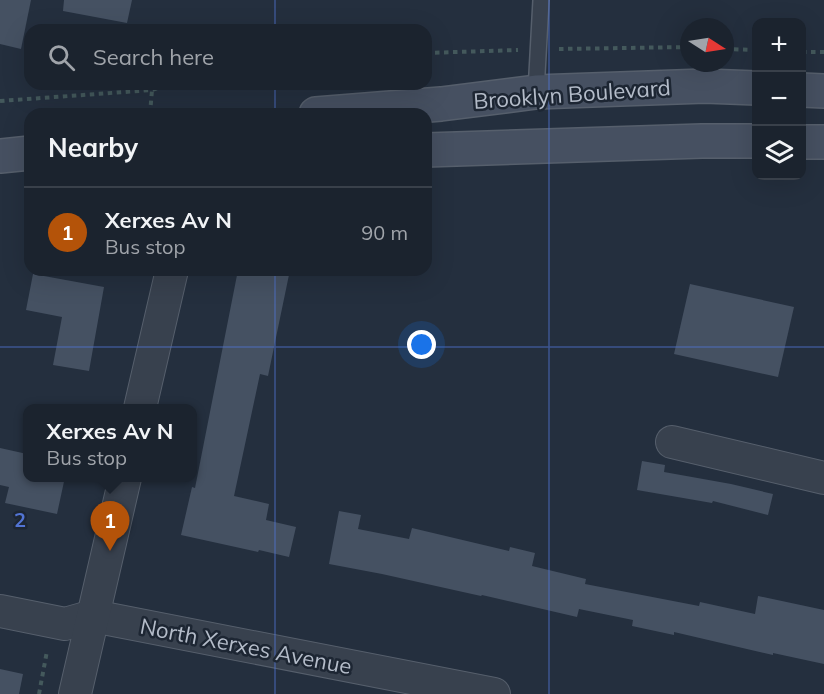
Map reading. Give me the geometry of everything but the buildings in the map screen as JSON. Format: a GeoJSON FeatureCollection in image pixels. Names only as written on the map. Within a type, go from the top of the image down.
{"type":"FeatureCollection","features":[{"type":"Feature","properties":{"kind":"main road","name":"Brooklyn Boulevard"},"geometry":{"type":"LineString","coordinates":[[391,108],[536,92],[705,86],[752,88]]}},
{"type":"Feature","properties":{"kind":"main road"},"geometry":{"type":"LineString","coordinates":[[806,90],[824,91]]}},
{"type":"Feature","properties":{"kind":"main road"},"geometry":{"type":"LineString","coordinates":[[432,150],[752,141]]}},
{"type":"Feature","properties":{"kind":"main road"},"geometry":{"type":"LineString","coordinates":[[806,142],[824,142]]}},
{"type":"Feature","properties":{"kind":"main road"},"geometry":{"type":"LineString","coordinates":[[0,156],[24,154]]}},
{"type":"Feature","properties":{"kind":"street"},"geometry":{"type":"LineString","coordinates":[[141,404],[171,276]]}},
{"type":"Feature","properties":{"kind":"street"},"geometry":{"type":"LineString","coordinates":[[672,442],[824,478]]}},
{"type":"Feature","properties":{"kind":"street"},"geometry":{"type":"LineString","coordinates":[[75,694],[123,482]]}},
{"type":"Feature","properties":{"kind":"street","name":"North Xerxes Avenue"},"geometry":{"type":"LineString","coordinates":[[0,611],[65,624],[93,616],[494,694]]}},
{"type":"Feature","properties":{"kind":"lane"},"geometry":{"type":"LineString","coordinates":[[536,92],[541,0]]}},
{"type":"Feature","properties":{"kind":"path"},"geometry":{"type":"LineString","coordinates":[[734,49],[752,50]]}},
{"type":"Feature","properties":{"kind":"path"},"geometry":{"type":"LineString","coordinates":[[806,52],[824,52]]}},
{"type":"Feature","properties":{"kind":"path"},"geometry":{"type":"LineString","coordinates":[[0,101],[152,90],[150,108]]}},
{"type":"Feature","properties":{"kind":"path"},"geometry":{"type":"LineString","coordinates":[[39,694],[49,642]]}},
{"type":"Feature","properties":{"kind":"place","name":"Xerxes Av N"},"geometry":{"type":"Point","coordinates":[110,551]}}]}
